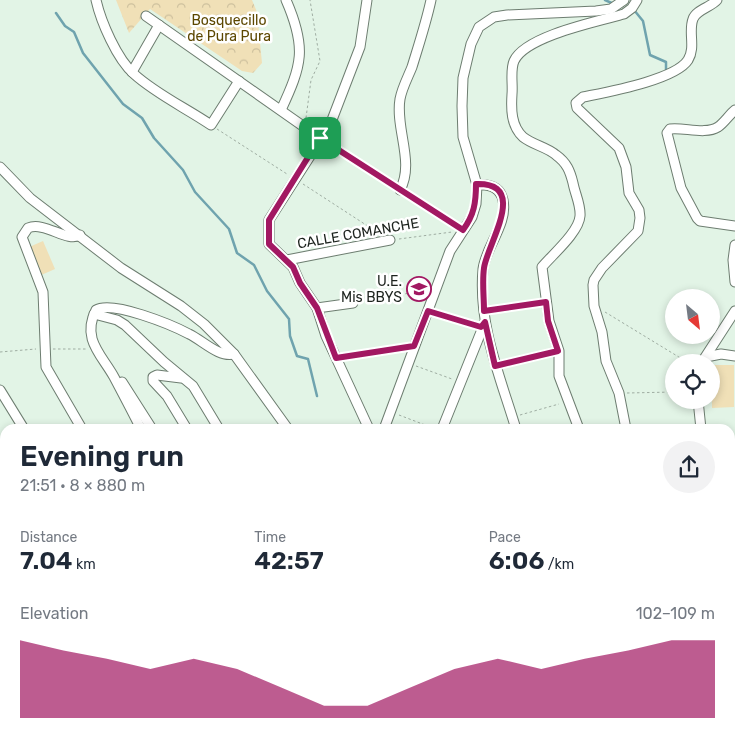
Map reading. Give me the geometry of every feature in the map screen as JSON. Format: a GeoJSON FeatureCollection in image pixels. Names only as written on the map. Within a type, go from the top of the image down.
{"type":"FeatureCollection","features":[{"type":"Feature","properties":{"kind":"street"},"geometry":{"type":"LineString","coordinates":[[96,0],[100,18],[126,66],[132,72],[211,125],[238,81]]}},
{"type":"Feature","properties":{"kind":"street"},"geometry":{"type":"LineString","coordinates":[[281,110],[295,80],[300,58],[298,32],[286,0]]}},
{"type":"Feature","properties":{"kind":"street"},"geometry":{"type":"LineString","coordinates":[[367,0],[360,47],[330,125],[269,220],[269,244],[287,260],[317,308],[336,358],[367,424]]}},
{"type":"Feature","properties":{"kind":"street"},"geometry":{"type":"LineString","coordinates":[[400,190],[406,179],[406,161],[401,137],[400,100],[426,26],[431,0]]}},
{"type":"Feature","properties":{"kind":"street"},"geometry":{"type":"LineString","coordinates":[[386,424],[455,240],[472,217],[476,204],[476,184],[463,137],[462,106],[464,78],[470,44],[479,27],[494,17],[612,4],[624,0]]}},
{"type":"Feature","properties":{"kind":"street"},"geometry":{"type":"LineString","coordinates":[[577,424],[559,376],[558,351],[548,321],[542,267],[576,228],[580,218],[579,206],[571,172],[566,164],[556,154],[523,137],[515,128],[511,104],[515,59],[534,43],[560,32],[624,14],[632,8],[637,0]]}},
{"type":"Feature","properties":{"kind":"street"},"geometry":{"type":"LineString","coordinates":[[625,424],[619,393],[606,361],[602,332],[594,306],[593,285],[597,274],[638,231],[641,226],[640,218],[638,210],[628,194],[626,167],[619,148],[577,108],[576,103],[583,97],[664,78],[684,64],[692,48],[693,20],[717,0]]}},
{"type":"Feature","properties":{"kind":"street"},"geometry":{"type":"LineString","coordinates":[[146,16],[320,138]]}},
{"type":"Feature","properties":{"kind":"street"},"geometry":{"type":"LineString","coordinates":[[132,72],[159,25]]}},
{"type":"Feature","properties":{"kind":"street"},"geometry":{"type":"LineString","coordinates":[[735,110],[716,128],[708,131],[677,128],[667,133],[681,188],[696,218],[735,226]]}},
{"type":"Feature","properties":{"kind":"street"},"geometry":{"type":"LineString","coordinates":[[0,168],[30,198],[121,268],[181,306],[234,354],[284,424]]}},
{"type":"Feature","properties":{"kind":"street"},"geometry":{"type":"LineString","coordinates":[[444,424],[483,324],[483,270],[486,255],[502,219],[503,200],[499,190],[492,186],[476,184]]}},
{"type":"Feature","properties":{"kind":"street"},"geometry":{"type":"LineString","coordinates":[[79,424],[46,368],[43,292],[22,237],[28,228],[37,226],[70,237],[80,235]]}},
{"type":"Feature","properties":{"kind":"street","name":"CALLE COMANCHE"},"geometry":{"type":"LineString","coordinates":[[287,260],[390,240]]}},
{"type":"Feature","properties":{"kind":"street"},"geometry":{"type":"LineString","coordinates":[[735,245],[733,260],[735,282]]}},
{"type":"Feature","properties":{"kind":"street"},"geometry":{"type":"LineString","coordinates":[[317,308],[353,303]]}},
{"type":"Feature","properties":{"kind":"street"},"geometry":{"type":"LineString","coordinates":[[138,424],[112,374],[98,356],[92,333],[96,310],[103,308],[145,315],[188,333],[222,353],[234,354]]}},
{"type":"Feature","properties":{"kind":"street"},"geometry":{"type":"LineString","coordinates":[[708,354],[735,311]]}},
{"type":"Feature","properties":{"kind":"street"},"geometry":{"type":"LineString","coordinates":[[94,314],[108,317],[125,325],[198,392],[216,424]]}},
{"type":"Feature","properties":{"kind":"street"},"geometry":{"type":"LineString","coordinates":[[483,324],[514,424]]}},
{"type":"Feature","properties":{"kind":"street"},"geometry":{"type":"LineString","coordinates":[[720,354],[735,356]]}},
{"type":"Feature","properties":{"kind":"street"},"geometry":{"type":"LineString","coordinates":[[98,356],[102,355],[109,361],[149,424]]}},
{"type":"Feature","properties":{"kind":"street"},"geometry":{"type":"LineString","coordinates":[[182,378],[157,375],[153,377],[153,381],[167,396],[184,424]]}},
{"type":"Feature","properties":{"kind":"street"},"geometry":{"type":"LineString","coordinates":[[0,390],[21,424]]}},
{"type":"Feature","properties":{"kind":"street"},"geometry":{"type":"LineString","coordinates":[[699,409],[700,424]]}},
{"type":"Feature","properties":{"kind":"path"},"geometry":{"type":"LineString","coordinates":[[304,127],[311,80],[320,61],[310,0]]}},
{"type":"Feature","properties":{"kind":"path"},"geometry":{"type":"LineString","coordinates":[[320,138],[463,230]]}},
{"type":"Feature","properties":{"kind":"path","name":"CALLE COMANCHE"},"geometry":{"type":"LineString","coordinates":[[390,240],[463,230]]}},
{"type":"Feature","properties":{"kind":"path"},"geometry":{"type":"LineString","coordinates":[[353,303],[436,288]]}},
{"type":"Feature","properties":{"kind":"path"},"geometry":{"type":"LineString","coordinates":[[484,311],[546,302]]}},
{"type":"Feature","properties":{"kind":"path"},"geometry":{"type":"LineString","coordinates":[[594,306],[674,354]]}},
{"type":"Feature","properties":{"kind":"path"},"geometry":{"type":"LineString","coordinates":[[428,311],[483,324]]}},
{"type":"Feature","properties":{"kind":"path"},"geometry":{"type":"LineString","coordinates":[[336,358],[414,346]]}},
{"type":"Feature","properties":{"kind":"path"},"geometry":{"type":"LineString","coordinates":[[495,366],[558,351]]}},
{"type":"Feature","properties":{"kind":"path"},"geometry":{"type":"LineString","coordinates":[[408,364],[461,382]]}},
{"type":"Feature","properties":{"kind":"path"},"geometry":{"type":"LineString","coordinates":[[619,393],[665,392]]}},
{"type":"Feature","properties":{"kind":"path"},"geometry":{"type":"LineString","coordinates":[[512,417],[570,402]]}},
{"type":"Feature","properties":{"kind":"path"},"geometry":{"type":"LineString","coordinates":[[391,411],[424,424]]}},
{"type":"Feature","properties":{"kind":"green space","name":"Bosquecillo de Pura Pura"},"geometry":{"type":"Polygon","coordinates":[[[116,0],[252,0],[257,12],[262,63],[253,73],[242,71],[150,9],[129,33],[116,0]]]}},
{"type":"Feature","properties":{"kind":"green space"},"geometry":{"type":"Polygon","coordinates":[[[43,241],[55,269],[39,276],[27,248],[43,241]]]}},
{"type":"Feature","properties":{"kind":"green space"},"geometry":{"type":"Polygon","coordinates":[[[720,365],[734,365],[734,407],[720,408],[720,365]]]}},
{"type":"Feature","properties":{"kind":"waterway"},"geometry":{"type":"LineString","coordinates":[[605,0],[614,4]]}},
{"type":"Feature","properties":{"kind":"waterway"},"geometry":{"type":"LineString","coordinates":[[634,10],[643,21],[650,55],[666,62],[666,71]]}},
{"type":"Feature","properties":{"kind":"waterway"},"geometry":{"type":"LineString","coordinates":[[56,13],[65,26],[74,32],[83,53],[123,104],[142,118],[154,138],[183,170],[195,192],[229,229],[237,253],[254,265],[267,291],[289,319],[290,336],[297,356],[308,359],[317,396]]}},
{"type":"Feature","properties":{"kind":"place","name":"U.E. Mis BBYS"},"geometry":{"type":"Point","coordinates":[419,289]}},
{"type":"Feature","properties":{"kind":"route"},"geometry":{"type":"LineString","coordinates":[[320,138],[463,230],[472,217],[476,204],[476,184],[492,186],[499,190],[503,200],[502,219],[486,255],[483,270],[484,311],[546,302],[548,321],[558,351],[495,366],[485,322],[481,327],[428,311],[414,346],[336,358],[326,336],[317,308],[300,283],[293,267],[269,244],[268,232],[269,220],[320,138]]}}]}
